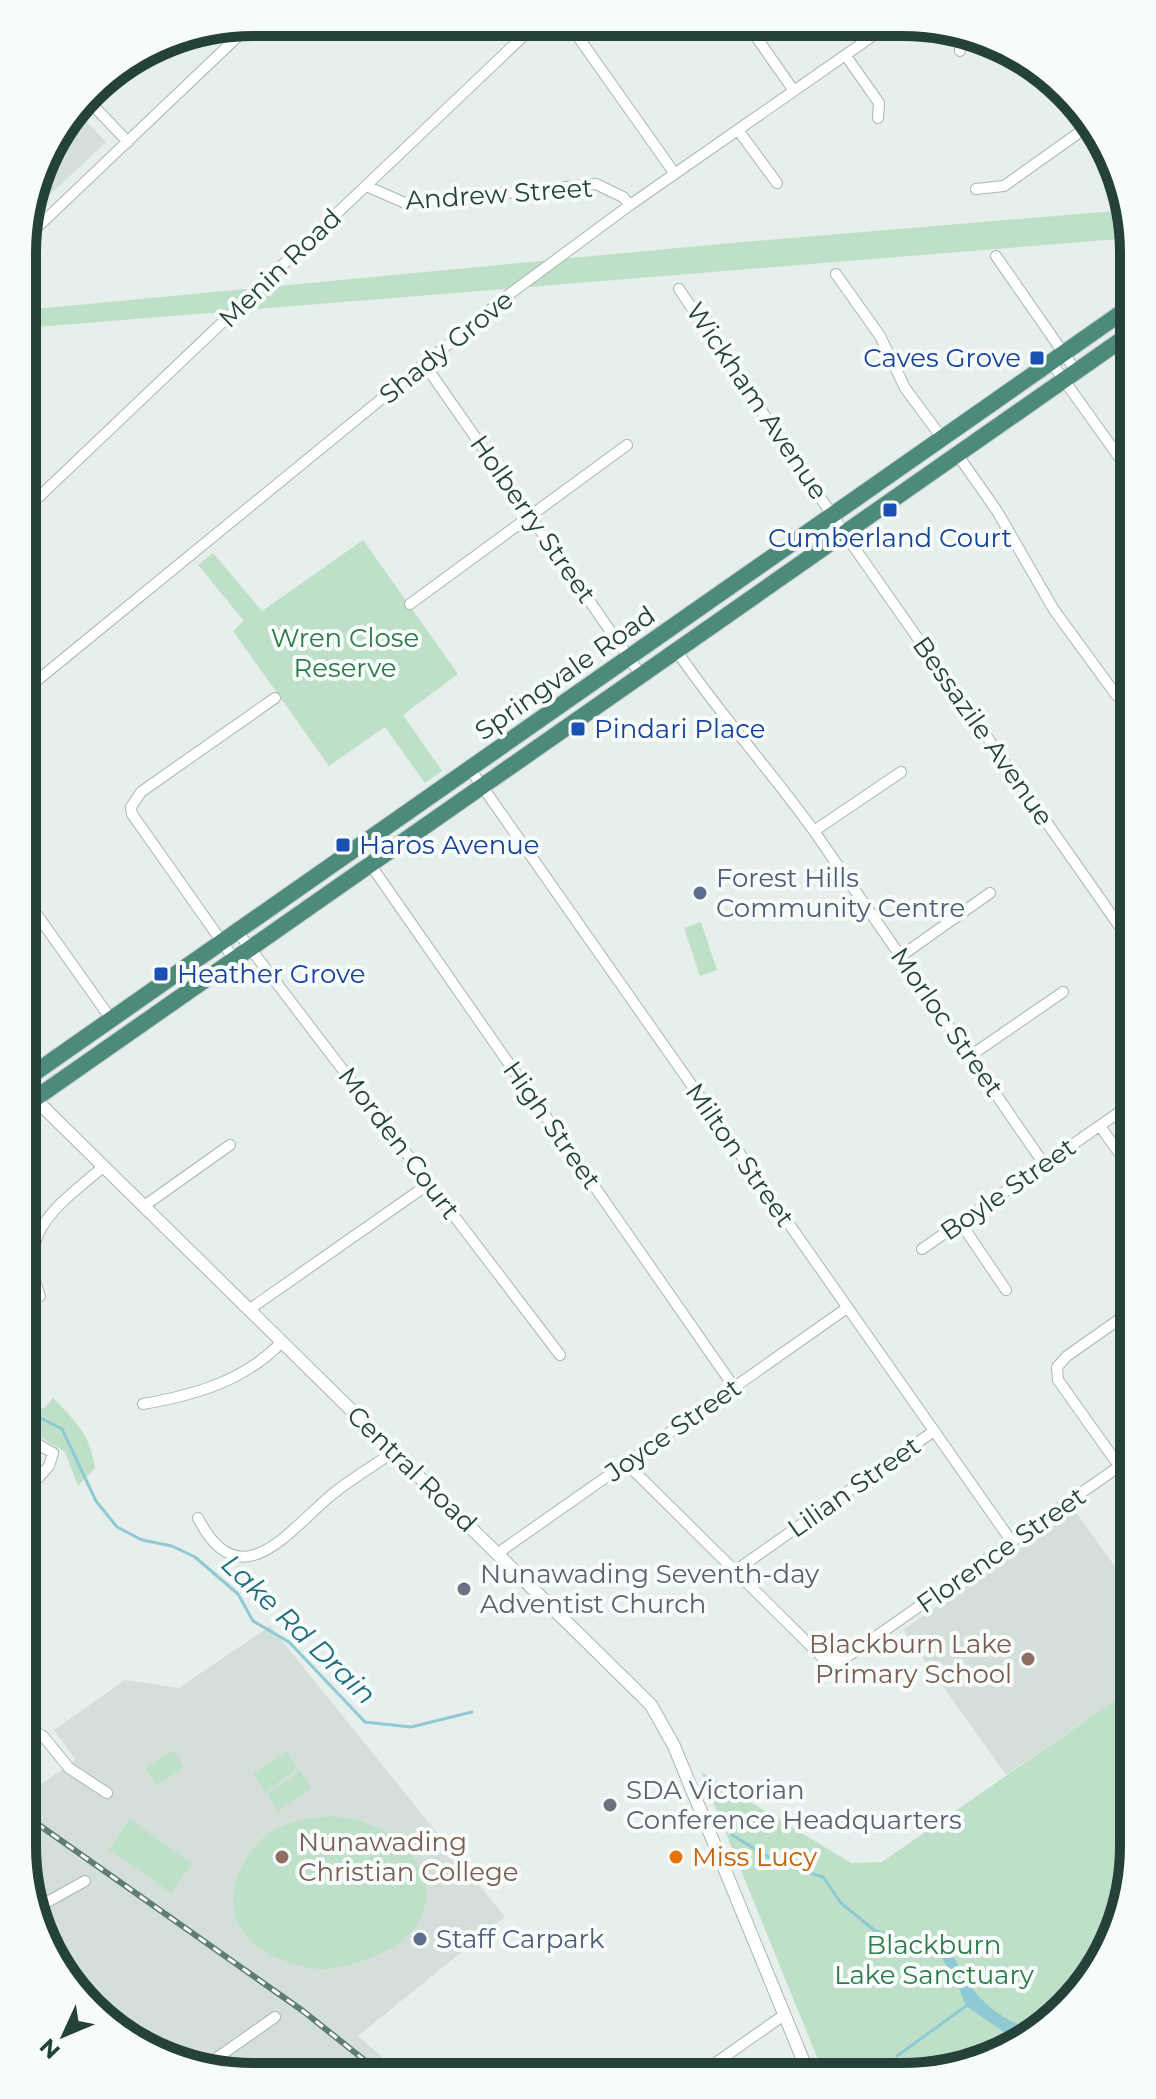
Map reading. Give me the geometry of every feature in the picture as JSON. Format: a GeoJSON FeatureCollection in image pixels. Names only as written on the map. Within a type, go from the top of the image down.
{"type":"FeatureCollection","features":[{"type":"Feature","properties":{"kind":"highway","name":"Springvale Road"},"geometry":{"type":"LineString","coordinates":[[36,1073],[1120,314]]}},
{"type":"Feature","properties":{"kind":"highway","name":"Springvale Road"},"geometry":{"type":"LineString","coordinates":[[36,1098],[1120,341]]}},
{"type":"Feature","properties":{"kind":"street","name":"Menin Road"},"geometry":{"type":"LineString","coordinates":[[36,500],[523,36]]}},
{"type":"Feature","properties":{"kind":"street"},"geometry":{"type":"LineString","coordinates":[[577,36],[675,174]]}},
{"type":"Feature","properties":{"kind":"street"},"geometry":{"type":"LineString","coordinates":[[757,36],[794,91]]}},
{"type":"Feature","properties":{"kind":"street","name":"Shady Grove"},"geometry":{"type":"LineString","coordinates":[[36,681],[511,293],[630,205],[873,36]]}},
{"type":"Feature","properties":{"kind":"street"},"geometry":{"type":"LineString","coordinates":[[38,227],[237,37]]}},
{"type":"Feature","properties":{"kind":"street"},"geometry":{"type":"LineString","coordinates":[[960,44],[960,51]]}},
{"type":"Feature","properties":{"kind":"street"},"geometry":{"type":"LineString","coordinates":[[846,56],[879,103],[878,118]]}},
{"type":"Feature","properties":{"kind":"street"},"geometry":{"type":"LineString","coordinates":[[94,106],[128,142]]}},
{"type":"Feature","properties":{"kind":"street"},"geometry":{"type":"LineString","coordinates":[[738,130],[777,183]]}},
{"type":"Feature","properties":{"kind":"street"},"geometry":{"type":"LineString","coordinates":[[976,189],[1004,186],[1082,131]]}},
{"type":"Feature","properties":{"kind":"street","name":"Andrew Street"},"geometry":{"type":"LineString","coordinates":[[366,186],[405,203],[596,184],[623,197],[630,205]]}},
{"type":"Feature","properties":{"kind":"street"},"geometry":{"type":"LineString","coordinates":[[996,256],[1120,455]]}},
{"type":"Feature","properties":{"kind":"street"},"geometry":{"type":"LineString","coordinates":[[836,274],[880,336],[905,388],[942,438]]}},
{"type":"Feature","properties":{"kind":"street","name":"Wickham Avenue"},"geometry":{"type":"LineString","coordinates":[[679,289],[834,514]]}},
{"type":"Feature","properties":{"kind":"street","name":"Holberry Street"},"geometry":{"type":"LineString","coordinates":[[425,365],[641,675]]}},
{"type":"Feature","properties":{"kind":"street"},"geometry":{"type":"LineString","coordinates":[[410,604],[514,531],[529,513],[627,445]]}},
{"type":"Feature","properties":{"kind":"street"},"geometry":{"type":"LineString","coordinates":[[957,454],[997,511],[1054,610],[1117,696]]}},
{"type":"Feature","properties":{"kind":"street","name":"Bessazile Avenue"},"geometry":{"type":"LineString","coordinates":[[834,514],[844,533],[1120,927]]}},
{"type":"Feature","properties":{"kind":"street","name":"Morloc Street"},"geometry":{"type":"LineString","coordinates":[[676,650],[732,730],[781,785],[814,831],[1044,1164]]}},
{"type":"Feature","properties":{"kind":"street"},"geometry":{"type":"LineString","coordinates":[[234,959],[131,807],[141,792],[275,698]]}},
{"type":"Feature","properties":{"kind":"street","name":"Milton Street"},"geometry":{"type":"LineString","coordinates":[[470,769],[1012,1542]]}},
{"type":"Feature","properties":{"kind":"street"},"geometry":{"type":"LineString","coordinates":[[814,831],[901,772]]}},
{"type":"Feature","properties":{"kind":"street","name":"High Street"},"geometry":{"type":"LineString","coordinates":[[370,864],[734,1387]]}},
{"type":"Feature","properties":{"kind":"street"},"geometry":{"type":"LineString","coordinates":[[901,956],[990,893]]}},
{"type":"Feature","properties":{"kind":"street"},"geometry":{"type":"LineString","coordinates":[[36,913],[111,1019]]}},
{"type":"Feature","properties":{"kind":"street","name":"Morden Court"},"geometry":{"type":"LineString","coordinates":[[237,931],[560,1355]]}},
{"type":"Feature","properties":{"kind":"street"},"geometry":{"type":"LineString","coordinates":[[970,1056],[1063,992]]}},
{"type":"Feature","properties":{"kind":"street","name":"Central Road"},"geometry":{"type":"LineString","coordinates":[[36,1109],[104,1166],[642,1694],[663,1724],[804,2063]]}},
{"type":"Feature","properties":{"kind":"street","name":"Boyle Street"},"geometry":{"type":"LineString","coordinates":[[922,1249],[1120,1112]]}},
{"type":"Feature","properties":{"kind":"street"},"geometry":{"type":"LineString","coordinates":[[1100,1126],[1120,1154]]}},
{"type":"Feature","properties":{"kind":"street"},"geometry":{"type":"LineString","coordinates":[[144,1206],[230,1145]]}},
{"type":"Feature","properties":{"kind":"street"},"geometry":{"type":"LineString","coordinates":[[36,1247],[39,1232],[61,1200],[104,1166]]}},
{"type":"Feature","properties":{"kind":"street"},"geometry":{"type":"LineString","coordinates":[[250,1309],[430,1183]]}},
{"type":"Feature","properties":{"kind":"street"},"geometry":{"type":"LineString","coordinates":[[960,1222],[1006,1290]]}},
{"type":"Feature","properties":{"kind":"street"},"geometry":{"type":"LineString","coordinates":[[36,1286],[40,1296]]}},
{"type":"Feature","properties":{"kind":"street","name":"Joyce Street"},"geometry":{"type":"LineString","coordinates":[[498,1553],[847,1308]]}},
{"type":"Feature","properties":{"kind":"street"},"geometry":{"type":"LineString","coordinates":[[1119,1467],[1058,1380],[1057,1367],[1067,1356],[1120,1319]]}},
{"type":"Feature","properties":{"kind":"street"},"geometry":{"type":"LineString","coordinates":[[143,1404],[192,1396],[216,1387],[257,1363],[282,1342]]}},
{"type":"Feature","properties":{"kind":"street","name":"Lilian Street"},"geometry":{"type":"LineString","coordinates":[[735,1571],[934,1431]]}},
{"type":"Feature","properties":{"kind":"street"},"geometry":{"type":"LineString","coordinates":[[36,1443],[58,1456],[36,1481]]}},
{"type":"Feature","properties":{"kind":"street"},"geometry":{"type":"LineString","coordinates":[[198,1518],[205,1532],[222,1550],[243,1556],[260,1554],[298,1529],[335,1493],[394,1451]]}},
{"type":"Feature","properties":{"kind":"street"},"geometry":{"type":"LineString","coordinates":[[626,1463],[735,1571]]}},
{"type":"Feature","properties":{"kind":"street","name":"Florence Street"},"geometry":{"type":"LineString","coordinates":[[735,1571],[826,1661],[841,1661],[1119,1467]]}},
{"type":"Feature","properties":{"kind":"street"},"geometry":{"type":"LineString","coordinates":[[36,1732],[69,1768],[107,1793]]}},
{"type":"Feature","properties":{"kind":"street"},"geometry":{"type":"LineString","coordinates":[[44,1904],[85,1881]]}},
{"type":"Feature","properties":{"kind":"street"},"geometry":{"type":"LineString","coordinates":[[716,2063],[784,2015]]}},
{"type":"Feature","properties":{"kind":"street"},"geometry":{"type":"LineString","coordinates":[[215,2059],[275,2017]]}},
{"type":"Feature","properties":{"kind":"shaded area"},"geometry":{"type":"Polygon","coordinates":[[[83,119],[106,142],[42,202],[65,144],[83,119]]]}},
{"type":"Feature","properties":{"kind":"shaded area","name":"Blackburn Lake Primary School"},"geometry":{"type":"Polygon","coordinates":[[[1075,1511],[1120,1574],[1120,1697],[1006,1775],[903,1630],[1075,1511]]]}},
{"type":"Feature","properties":{"kind":"shaded area","name":"Nunawading Christian College"},"geometry":{"type":"Polygon","coordinates":[[[270,1626],[505,1917],[358,2036],[389,2063],[253,2063],[197,2056],[144,2034],[121,2018],[104,2004],[104,1995],[95,1995],[65,1955],[40,1888],[36,1860],[36,1787],[76,1760],[54,1730],[125,1680],[179,1688],[270,1626]]]}},
{"type":"Feature","properties":{"kind":"green space"},"geometry":{"type":"Polygon","coordinates":[[[1115,211],[1119,239],[36,327],[36,309],[720,244],[1115,211]]]}},
{"type":"Feature","properties":{"kind":"green space","name":"Wren Close Reserve"},"geometry":{"type":"Polygon","coordinates":[[[363,540],[458,674],[403,715],[442,771],[425,783],[385,727],[329,766],[233,631],[244,621],[198,565],[213,553],[262,611],[363,540]]]}},
{"type":"Feature","properties":{"kind":"green space"},"geometry":{"type":"Polygon","coordinates":[[[701,922],[717,970],[700,976],[684,928],[701,922]]]}},
{"type":"Feature","properties":{"kind":"green space"},"geometry":{"type":"Polygon","coordinates":[[[53,1398],[81,1429],[95,1468],[78,1486],[65,1452],[36,1434],[36,1404],[44,1409],[53,1398]]]}},
{"type":"Feature","properties":{"kind":"green space","name":"Blackburn Lake Sanctuary"},"geometry":{"type":"Polygon","coordinates":[[[1120,1697],[1120,1860],[1113,1902],[1091,1955],[1075,1978],[1057,2000],[1024,2026],[999,2041],[945,2059],[903,2063],[819,2063],[701,1772],[851,1863],[882,1862],[1120,1697]]]}},
{"type":"Feature","properties":{"kind":"green space"},"geometry":{"type":"Polygon","coordinates":[[[172,1750],[184,1767],[157,1786],[145,1769],[172,1750]]]}},
{"type":"Feature","properties":{"kind":"green space"},"geometry":{"type":"Polygon","coordinates":[[[286,1751],[298,1768],[266,1792],[253,1774],[286,1751]]]}},
{"type":"Feature","properties":{"kind":"green space"},"geometry":{"type":"Polygon","coordinates":[[[300,1771],[312,1788],[279,1811],[267,1794],[300,1771]]]}},
{"type":"Feature","properties":{"kind":"green space"},"geometry":{"type":"Polygon","coordinates":[[[335,1816],[368,1824],[394,1838],[413,1857],[424,1879],[426,1903],[417,1925],[397,1945],[351,1964],[317,1969],[275,1957],[248,1938],[239,1926],[233,1894],[244,1861],[263,1837],[290,1823],[335,1816]]]}},
{"type":"Feature","properties":{"kind":"green space"},"geometry":{"type":"Polygon","coordinates":[[[130,1819],[192,1864],[171,1893],[109,1849],[130,1819]]]}},
{"type":"Feature","properties":{"kind":"water"},"geometry":{"type":"Polygon","coordinates":[[[937,1951],[949,1952],[970,1985],[1000,2015],[1024,2026],[1009,2035],[966,2006],[956,1980],[937,1951]]]}},
{"type":"Feature","properties":{"kind":"waterway","name":"Lake Rd Drain"},"geometry":{"type":"LineString","coordinates":[[36,1416],[62,1429],[96,1501],[117,1527],[142,1540],[172,1546],[195,1557],[238,1594],[253,1621],[289,1642],[365,1722],[411,1727],[472,1712]]}},
{"type":"Feature","properties":{"kind":"waterway","name":"Lake Rd Drain"},"geometry":{"type":"LineString","coordinates":[[732,1835],[778,1863],[823,1877],[841,1903],[874,1930],[937,1951]]}},
{"type":"Feature","properties":{"kind":"waterway"},"geometry":{"type":"LineString","coordinates":[[897,2056],[966,2006]]}},
{"type":"Feature","properties":{"kind":"railway"},"geometry":{"type":"LineString","coordinates":[[36,1823],[303,2011],[368,2063]]}},
{"type":"Feature","properties":{"kind":"place","name":"Caves Grove"},"geometry":{"type":"Point","coordinates":[1037,358]}},
{"type":"Feature","properties":{"kind":"place","name":"Cumberland Court"},"geometry":{"type":"Point","coordinates":[890,510]}},
{"type":"Feature","properties":{"kind":"place","name":"Pindari Place"},"geometry":{"type":"Point","coordinates":[578,729]}},
{"type":"Feature","properties":{"kind":"place","name":"Haros Avenue"},"geometry":{"type":"Point","coordinates":[343,845]}},
{"type":"Feature","properties":{"kind":"place","name":"Forest Hills Community Centre"},"geometry":{"type":"Point","coordinates":[700,893]}},
{"type":"Feature","properties":{"kind":"place","name":"Heather Grove"},"geometry":{"type":"Point","coordinates":[161,974]}},
{"type":"Feature","properties":{"kind":"place","name":"Nunawading Seventh-day Adventist Church"},"geometry":{"type":"Point","coordinates":[464,1589]}},
{"type":"Feature","properties":{"kind":"place","name":"Blackburn Lake Primary School"},"geometry":{"type":"Point","coordinates":[1028,1659]}},
{"type":"Feature","properties":{"kind":"place","name":"SDA Victorian Conference Headquarters"},"geometry":{"type":"Point","coordinates":[610,1805]}},
{"type":"Feature","properties":{"kind":"place","name":"Nunawading Christian College"},"geometry":{"type":"Point","coordinates":[282,1857]}},
{"type":"Feature","properties":{"kind":"place","name":"Miss Lucy"},"geometry":{"type":"Point","coordinates":[676,1857]}},
{"type":"Feature","properties":{"kind":"place","name":"Staff Carpark"},"geometry":{"type":"Point","coordinates":[420,1939]}}]}
